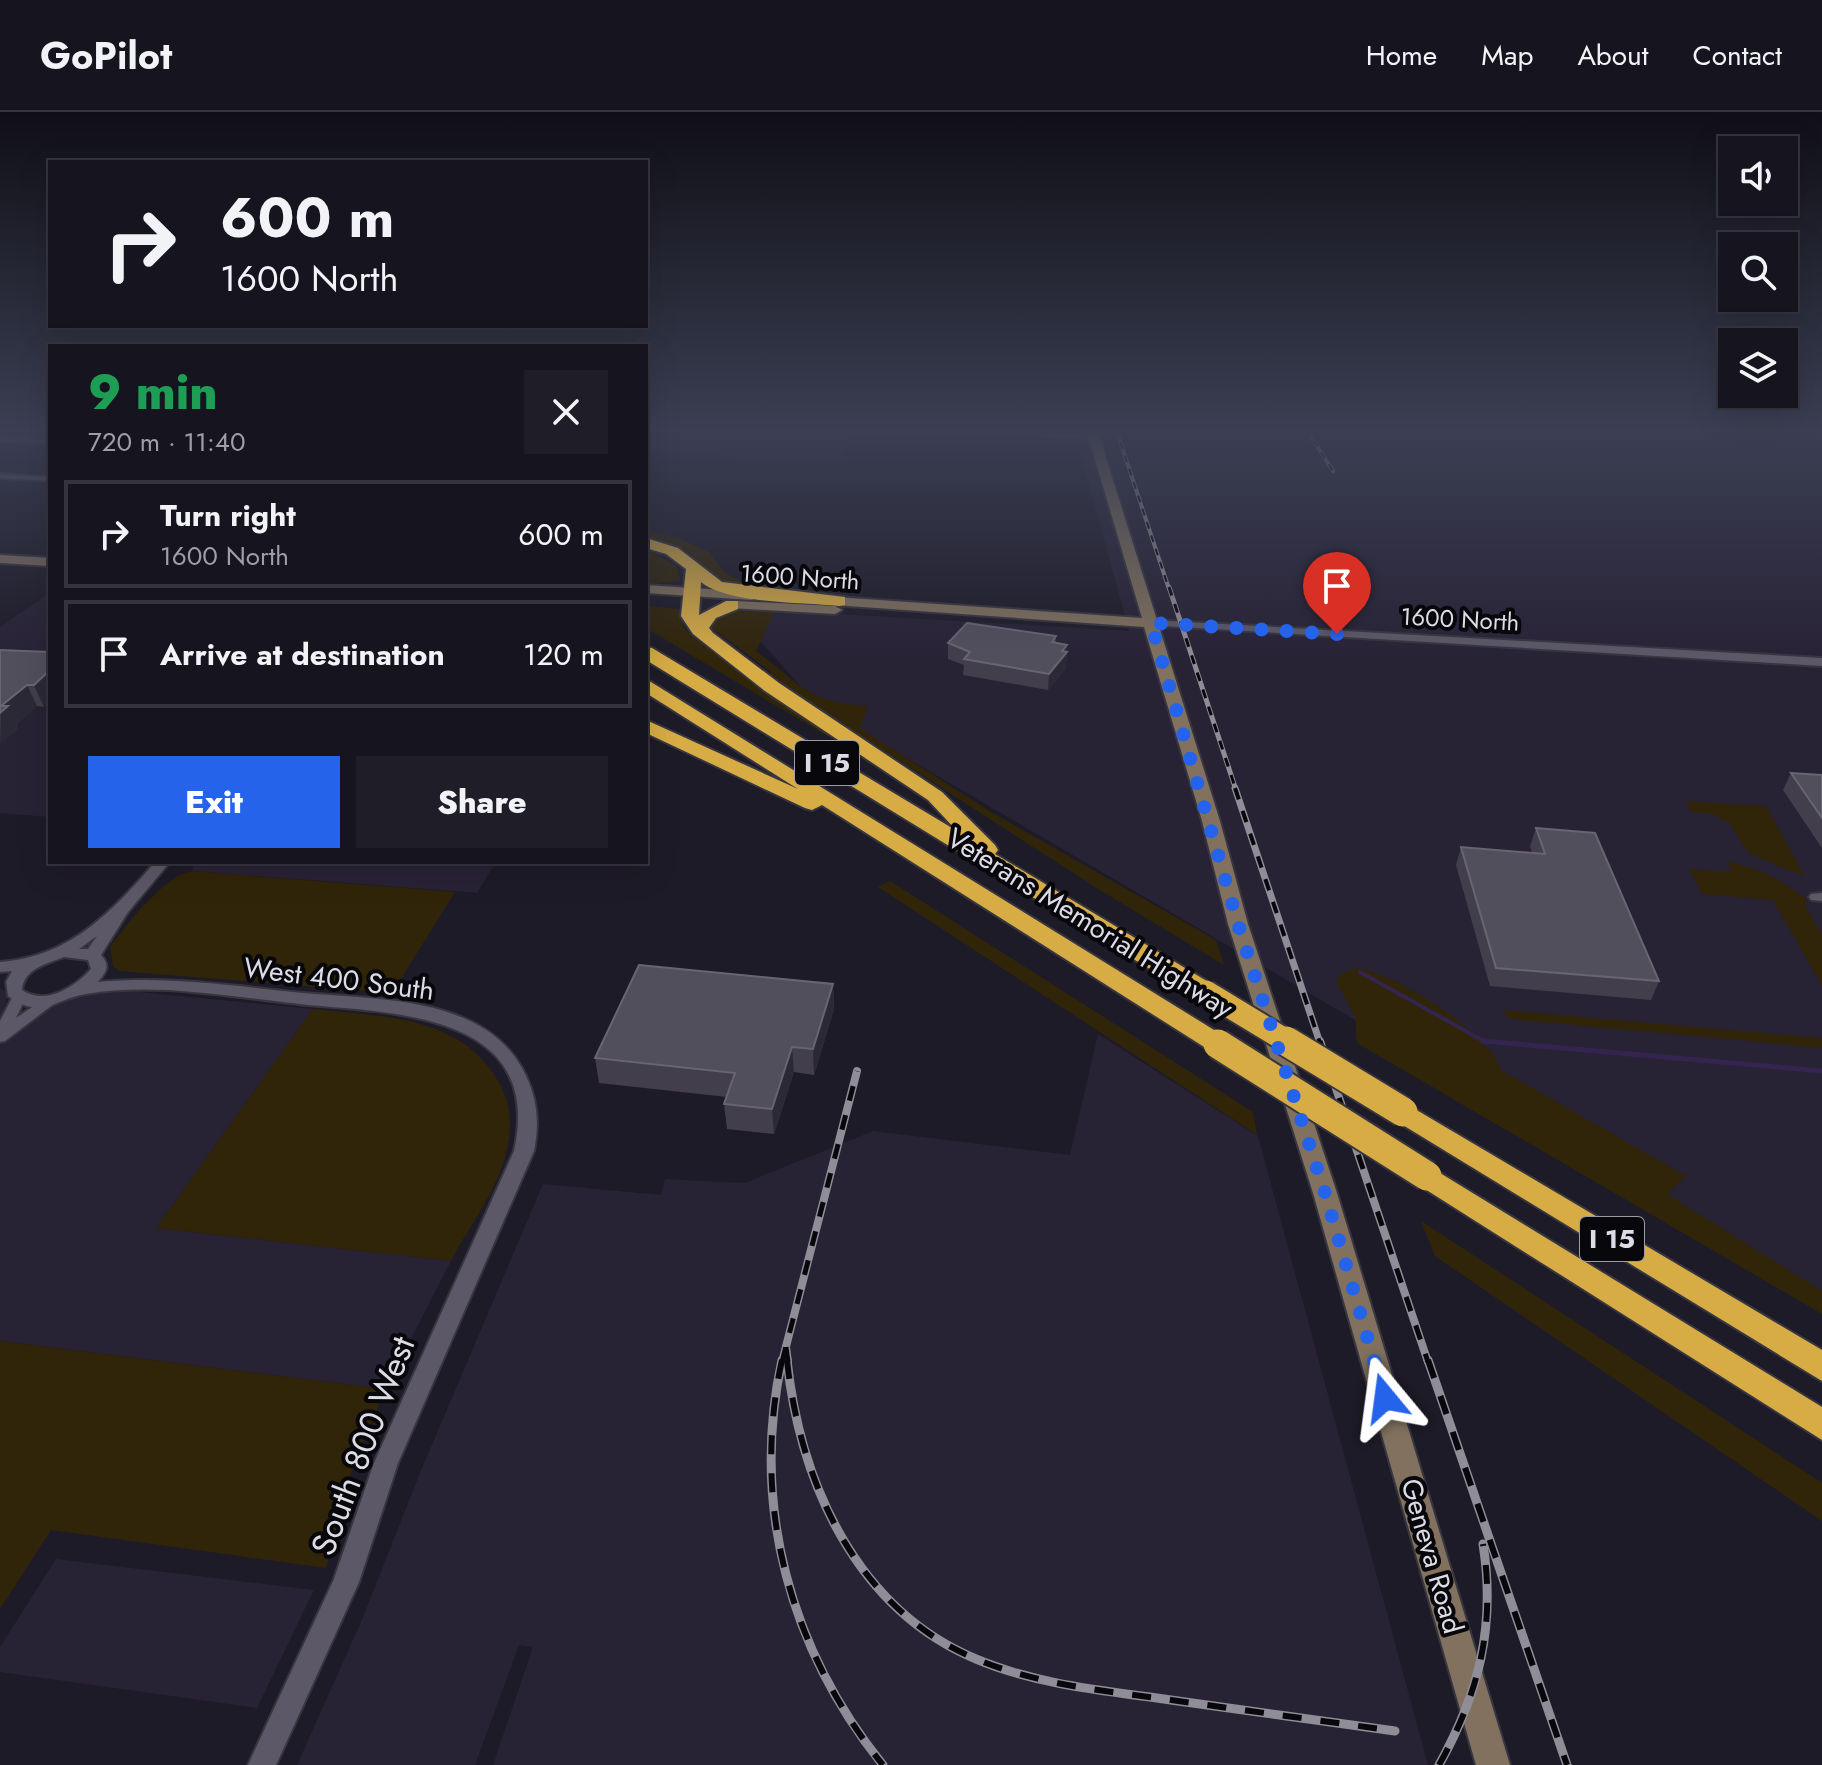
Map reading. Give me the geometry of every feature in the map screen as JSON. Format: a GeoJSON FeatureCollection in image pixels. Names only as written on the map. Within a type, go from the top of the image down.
{"type":"FeatureCollection","features":[{"type":"Feature","properties":{"kind":"highway"},"geometry":{"type":"LineString","coordinates":[[648,544],[672,551],[716,586],[839,601]]}},
{"type":"Feature","properties":{"kind":"highway"},"geometry":{"type":"LineString","coordinates":[[694,568],[690,616],[699,630],[772,687],[935,796],[1008,872]]}},
{"type":"Feature","properties":{"kind":"highway"},"geometry":{"type":"LineString","coordinates":[[699,630],[710,614],[732,605]]}},
{"type":"Feature","properties":{"kind":"highway","name":"Veterans Memorial Highway"},"geometry":{"type":"LineString","coordinates":[[648,653],[1822,1367]]}},
{"type":"Feature","properties":{"kind":"highway","name":"Veterans Memorial Highway"},"geometry":{"type":"LineString","coordinates":[[648,686],[1822,1425]]}},
{"type":"Feature","properties":{"kind":"highway"},"geometry":{"type":"LineString","coordinates":[[648,727],[919,856]]}},
{"type":"Feature","properties":{"kind":"main road","name":"Geneva Road"},"geometry":{"type":"LineString","coordinates":[[1115,506],[1238,924],[1329,1207],[1493,1765]]}},
{"type":"Feature","properties":{"kind":"main road"},"geometry":{"type":"LineString","coordinates":[[0,559],[48,562]]}},
{"type":"Feature","properties":{"kind":"main road","name":"1600 North"},"geometry":{"type":"LineString","coordinates":[[648,589],[732,605],[882,612],[951,611]]}},
{"type":"Feature","properties":{"kind":"main road","name":"1600 North"},"geometry":{"type":"LineString","coordinates":[[648,601],[692,598],[839,601],[1151,623]]}},
{"type":"Feature","properties":{"kind":"street","name":"1600 North"},"geometry":{"type":"LineString","coordinates":[[1151,623],[1822,662]]}},
{"type":"Feature","properties":{"kind":"street"},"geometry":{"type":"LineString","coordinates":[[96,962],[122,910],[161,864]]}},
{"type":"Feature","properties":{"kind":"street"},"geometry":{"type":"LineString","coordinates":[[62,952],[122,910]]}},
{"type":"Feature","properties":{"kind":"street","name":"West 400 South"},"geometry":{"type":"LineString","coordinates":[[0,967],[29,965],[62,952],[149,984]]}},
{"type":"Feature","properties":{"kind":"street","name":"West 400 South"},"geometry":{"type":"LineString","coordinates":[[81,989],[96,962]]}},
{"type":"Feature","properties":{"kind":"street","name":"West 400 South"},"geometry":{"type":"LineString","coordinates":[[29,965],[11,987],[52,1000],[81,989],[149,984],[398,1007],[471,1028],[509,1060],[521,1085],[529,1105],[531,1129],[524,1151]]}},
{"type":"Feature","properties":{"kind":"street"},"geometry":{"type":"LineString","coordinates":[[0,1037],[11,987]]}},
{"type":"Feature","properties":{"kind":"street"},"geometry":{"type":"LineString","coordinates":[[0,1037],[52,1000]]}},
{"type":"Feature","properties":{"kind":"street","name":"South 800 West"},"geometry":{"type":"LineString","coordinates":[[262,1765],[346,1582],[386,1463],[524,1151]]}},
{"type":"Feature","properties":{"kind":"shaded area"},"geometry":{"type":"Polygon","coordinates":[[[1095,506],[1822,506],[1822,1293],[818,706],[739,617],[771,610],[1129,631],[1095,506]]]}},
{"type":"Feature","properties":{"kind":"shaded area"},"geometry":{"type":"Polygon","coordinates":[[[648,531],[680,539],[709,552],[724,572],[740,581],[787,585],[785,590],[712,580],[705,567],[686,551],[648,539],[648,531]]]}},
{"type":"Feature","properties":{"kind":"shaded area"},"geometry":{"type":"Polygon","coordinates":[[[648,550],[677,566],[680,581],[648,584],[648,550]]]}},
{"type":"Feature","properties":{"kind":"shaded area"},"geometry":{"type":"Polygon","coordinates":[[[48,594],[48,817],[0,813],[0,627],[48,594]]]}},
{"type":"Feature","properties":{"kind":"shaded area"},"geometry":{"type":"Polygon","coordinates":[[[648,606],[680,609],[684,628],[694,638],[830,735],[648,629],[648,606]]]}},
{"type":"Feature","properties":{"kind":"shaded area"},"geometry":{"type":"Polygon","coordinates":[[[733,611],[774,612],[756,651],[796,683],[832,701],[868,706],[860,728],[991,812],[1216,940],[1224,965],[1095,887],[769,676],[771,672],[709,626],[711,617],[733,611]]]}},
{"type":"Feature","properties":{"kind":"shaded area"},"geometry":{"type":"Polygon","coordinates":[[[1686,801],[1766,806],[1805,877],[1748,853],[1730,824],[1712,814],[1691,812],[1686,801]]]}},
{"type":"Feature","properties":{"kind":"shaded area"},"geometry":{"type":"Polygon","coordinates":[[[1727,861],[1772,876],[1810,904],[1804,904],[1822,934],[1822,986],[1773,900],[1702,894],[1689,869],[1732,872],[1727,861]]]}},
{"type":"Feature","properties":{"kind":"shaded area"},"geometry":{"type":"Polygon","coordinates":[[[194,864],[495,864],[477,893],[192,871],[194,864]]]}},
{"type":"Feature","properties":{"kind":"shaded area"},"geometry":{"type":"Polygon","coordinates":[[[192,871],[455,892],[392,993],[120,971],[113,966],[110,947],[126,926],[170,881],[192,871]]]}},
{"type":"Feature","properties":{"kind":"shaded area"},"geometry":{"type":"Polygon","coordinates":[[[890,881],[1253,1112],[1257,1135],[878,887],[890,881]]]}},
{"type":"Feature","properties":{"kind":"shaded area"},"geometry":{"type":"Polygon","coordinates":[[[1356,968],[1393,980],[1416,992],[1479,1039],[1501,1070],[1686,1176],[1667,1194],[1822,1291],[1822,1314],[1357,1043],[1355,1016],[1336,982],[1339,975],[1356,968]]]}},
{"type":"Feature","properties":{"kind":"shaded area"},"geometry":{"type":"Polygon","coordinates":[[[0,988],[8,993],[2,1018],[29,1021],[62,1000],[119,990],[313,1009],[156,1228],[451,1261],[385,1389],[0,1341],[0,988]]]}},
{"type":"Feature","properties":{"kind":"shaded area"},"geometry":{"type":"Polygon","coordinates":[[[313,1009],[389,1017],[437,1030],[459,1040],[495,1076],[509,1108],[509,1141],[503,1164],[486,1201],[451,1261],[156,1228],[313,1009]]]}},
{"type":"Feature","properties":{"kind":"shaded area"},"geometry":{"type":"Polygon","coordinates":[[[1503,1010],[1822,1038],[1822,1048],[1509,1019],[1503,1010]]]}},
{"type":"Feature","properties":{"kind":"shaded area"},"geometry":{"type":"Polygon","coordinates":[[[1098,1034],[1258,1136],[1428,1765],[493,1765],[533,1647],[519,1645],[475,1765],[297,1765],[361,1622],[422,1468],[543,1184],[661,1195],[665,1179],[745,1183],[873,1131],[1070,1155],[1098,1034]]]}},
{"type":"Feature","properties":{"kind":"shaded area"},"geometry":{"type":"Polygon","coordinates":[[[1421,1221],[1822,1483],[1822,1521],[1435,1256],[1421,1221]]]}},
{"type":"Feature","properties":{"kind":"shaded area"},"geometry":{"type":"Polygon","coordinates":[[[0,1341],[385,1389],[351,1473],[326,1568],[51,1530],[0,1609],[0,1341]]]}},
{"type":"Feature","properties":{"kind":"shaded area"},"geometry":{"type":"Polygon","coordinates":[[[56,1559],[314,1590],[257,1708],[0,1672],[0,1647],[56,1559]]]}},
{"type":"Feature","properties":{"kind":"building"},"geometry":{"type":"Polygon","coordinates":[[[967,623],[1056,636],[1052,642],[1067,645],[1062,651],[1067,652],[1049,674],[964,659],[970,652],[948,643],[967,623]]]}},
{"type":"Feature","properties":{"kind":"building"},"geometry":{"type":"Polygon","coordinates":[[[0,650],[48,652],[48,672],[1,706],[8,706],[0,713],[0,650]]]}},
{"type":"Feature","properties":{"kind":"building"},"geometry":{"type":"Polygon","coordinates":[[[1791,773],[1822,775],[1822,818],[1791,773]]]}},
{"type":"Feature","properties":{"kind":"building"},"geometry":{"type":"Polygon","coordinates":[[[1536,828],[1595,833],[1659,981],[1496,968],[1461,847],[1545,854],[1536,828]]]}},
{"type":"Feature","properties":{"kind":"building"},"geometry":{"type":"Polygon","coordinates":[[[639,965],[833,984],[813,1049],[792,1047],[772,1109],[724,1104],[735,1073],[595,1058],[639,965]]]}},
{"type":"Feature","properties":{"kind":"waterway"},"geometry":{"type":"LineString","coordinates":[[1360,972],[1484,1041]]}},
{"type":"Feature","properties":{"kind":"waterway"},"geometry":{"type":"LineString","coordinates":[[1484,1041],[1822,1071]]}},
{"type":"Feature","properties":{"kind":"waterway"},"geometry":{"type":"LineString","coordinates":[[1484,1041],[1487,1043]]}},
{"type":"Feature","properties":{"kind":"railway"},"geometry":{"type":"LineString","coordinates":[[1142,506],[1169,589]]}},
{"type":"Feature","properties":{"kind":"railway"},"geometry":{"type":"LineString","coordinates":[[1169,587],[1236,790]]}},
{"type":"Feature","properties":{"kind":"railway"},"geometry":{"type":"LineString","coordinates":[[1235,788],[1320,1043]]}},
{"type":"Feature","properties":{"kind":"railway"},"geometry":{"type":"LineString","coordinates":[[1320,1041],[1428,1362]]}},
{"type":"Feature","properties":{"kind":"railway"},"geometry":{"type":"LineString","coordinates":[[782,1362],[857,1071]]}},
{"type":"Feature","properties":{"kind":"railway"},"geometry":{"type":"LineString","coordinates":[[786,1347],[788,1362]]}},
{"type":"Feature","properties":{"kind":"railway"},"geometry":{"type":"LineString","coordinates":[[782,1360],[773,1415],[771,1469],[776,1522],[786,1574],[802,1625],[824,1674],[851,1721],[883,1765]]}},
{"type":"Feature","properties":{"kind":"railway"},"geometry":{"type":"LineString","coordinates":[[787,1360],[805,1451],[821,1495],[841,1536],[867,1575],[898,1608],[934,1637],[976,1659],[1050,1682],[1395,1731]]}},
{"type":"Feature","properties":{"kind":"railway"},"geometry":{"type":"LineString","coordinates":[[1428,1360],[1567,1765]]}},
{"type":"Feature","properties":{"kind":"railway"},"geometry":{"type":"LineString","coordinates":[[1439,1765],[1465,1712],[1481,1658],[1487,1603],[1483,1544]]}},
{"type":"Feature","properties":{"kind":"route"},"geometry":{"type":"LineString","coordinates":[[1337,634],[1151,623],[1176,714],[1211,821],[1238,924],[1325,1193],[1385,1398]]}}]}
